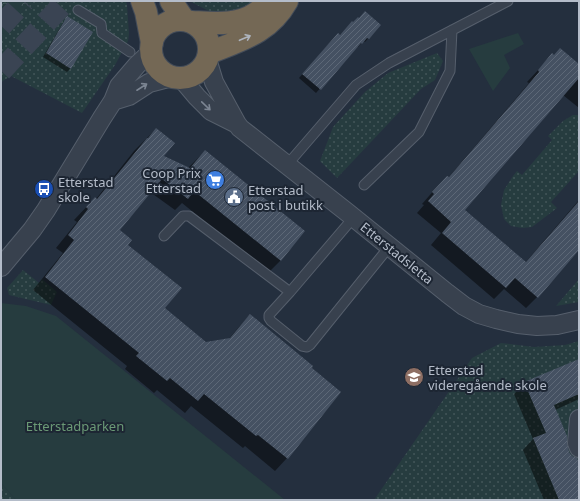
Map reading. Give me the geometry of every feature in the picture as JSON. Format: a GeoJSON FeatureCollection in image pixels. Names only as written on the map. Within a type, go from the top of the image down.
{"type":"FeatureCollection","features":[{"type":"Feature","properties":{"kind":"highway"},"geometry":{"type":"LineString","coordinates":[[142,1],[146,12],[144,49],[163,73],[177,77],[191,76],[199,71],[205,64],[208,56],[208,43],[205,34],[198,27],[188,21],[171,1]]}},
{"type":"Feature","properties":{"kind":"highway"},"geometry":{"type":"LineString","coordinates":[[144,49],[160,28],[167,23],[175,21],[220,23],[242,20],[256,13],[267,1]]}},
{"type":"Feature","properties":{"kind":"highway"},"geometry":{"type":"LineString","coordinates":[[208,56],[258,32],[275,18],[287,1]]}},
{"type":"Feature","properties":{"kind":"street"},"geometry":{"type":"LineString","coordinates":[[1,267],[32,230],[46,210],[113,101],[119,86],[137,65],[144,49]]}},
{"type":"Feature","properties":{"kind":"street","name":"Etterstadsletta"},"geometry":{"type":"LineString","coordinates":[[208,56],[214,82],[240,128],[354,217],[458,302],[478,314],[518,324],[537,326],[557,325],[579,320]]}},
{"type":"Feature","properties":{"kind":"street"},"geometry":{"type":"LineString","coordinates":[[113,101],[129,96],[149,83],[177,77]]}},
{"type":"Feature","properties":{"kind":"street","name":"Etterstadsletta"},"geometry":{"type":"LineString","coordinates":[[177,77],[211,111],[237,124]]}},
{"type":"Feature","properties":{"kind":"street"},"geometry":{"type":"LineString","coordinates":[[579,419],[577,443],[579,448]]}},
{"type":"Feature","properties":{"kind":"lane"},"geometry":{"type":"LineString","coordinates":[[287,165],[356,85],[389,63],[508,1]]}},
{"type":"Feature","properties":{"kind":"lane"},"geometry":{"type":"LineString","coordinates":[[78,10],[101,24],[102,33],[144,49]]}},
{"type":"Feature","properties":{"kind":"lane"},"geometry":{"type":"LineString","coordinates":[[364,185],[419,132],[450,71],[452,30]]}},
{"type":"Feature","properties":{"kind":"lane"},"geometry":{"type":"LineString","coordinates":[[164,236],[183,216],[189,216],[290,292]]}},
{"type":"Feature","properties":{"kind":"lane"},"geometry":{"type":"LineString","coordinates":[[354,217],[290,292],[269,314],[269,318],[302,346],[307,347],[389,247]]}},
{"type":"Feature","properties":{"kind":"green space"},"geometry":{"type":"Polygon","coordinates":[[[1,1],[34,1],[1,36],[1,1]]]}},
{"type":"Feature","properties":{"kind":"green space"},"geometry":{"type":"Polygon","coordinates":[[[34,1],[126,1],[129,34],[128,41],[115,65],[82,113],[11,76],[1,82],[1,36],[34,1]]]}},
{"type":"Feature","properties":{"kind":"green space"},"geometry":{"type":"Polygon","coordinates":[[[189,1],[255,1],[242,11],[213,13],[189,1]]]}},
{"type":"Feature","properties":{"kind":"green space"},"geometry":{"type":"Polygon","coordinates":[[[518,33],[524,44],[504,55],[510,68],[493,91],[469,49],[518,33]]]}},
{"type":"Feature","properties":{"kind":"green space"},"geometry":{"type":"Polygon","coordinates":[[[437,53],[443,61],[435,80],[421,89],[337,178],[320,161],[333,127],[365,92],[388,73],[437,53]]]}},
{"type":"Feature","properties":{"kind":"green space"},"geometry":{"type":"Polygon","coordinates":[[[573,115],[579,115],[579,171],[551,202],[557,208],[532,227],[522,228],[511,226],[504,219],[501,205],[504,190],[517,171],[522,175],[552,140],[548,136],[563,121],[573,115]]]}},
{"type":"Feature","properties":{"kind":"green space"},"geometry":{"type":"Polygon","coordinates":[[[23,270],[39,283],[42,279],[57,292],[51,305],[9,295],[7,288],[23,270]]]}},
{"type":"Feature","properties":{"kind":"green space"},"geometry":{"type":"Polygon","coordinates":[[[579,279],[579,302],[556,306],[579,279]]]}},
{"type":"Feature","properties":{"kind":"green space","name":"Etterstadparken"},"geometry":{"type":"Polygon","coordinates":[[[1,303],[26,306],[56,316],[285,500],[16,500],[1,483],[1,303]]]}},
{"type":"Feature","properties":{"kind":"green space"},"geometry":{"type":"Polygon","coordinates":[[[579,341],[579,500],[374,500],[472,358],[501,343],[534,347],[565,345],[579,341]]]}},
{"type":"Feature","properties":{"kind":"green space"},"geometry":{"type":"Polygon","coordinates":[[[1,483],[16,500],[1,500],[1,483]]]}},
{"type":"Feature","properties":{"kind":"building"},"geometry":{"type":"Polygon","coordinates":[[[365,11],[381,25],[369,39],[367,38],[362,44],[361,43],[321,90],[302,74],[338,33],[340,35],[352,21],[353,22],[358,17],[359,18],[365,11]]]}},
{"type":"Feature","properties":{"kind":"building"},"geometry":{"type":"Polygon","coordinates":[[[67,16],[93,32],[71,69],[46,53],[67,16]]]}},
{"type":"Feature","properties":{"kind":"building"},"geometry":{"type":"Polygon","coordinates":[[[560,48],[579,64],[579,78],[465,210],[526,262],[579,201],[579,250],[538,298],[515,278],[506,288],[442,233],[451,222],[428,201],[434,194],[432,192],[447,176],[449,177],[539,72],[538,70],[552,53],[554,55],[560,48]]]}},
{"type":"Feature","properties":{"kind":"building"},"geometry":{"type":"Polygon","coordinates":[[[156,128],[175,143],[164,156],[190,168],[205,150],[305,231],[281,261],[194,191],[188,199],[162,179],[120,230],[132,240],[128,245],[182,288],[165,308],[206,342],[230,338],[250,314],[313,366],[312,368],[341,392],[288,459],[258,435],[256,436],[204,394],[198,401],[170,378],[167,381],[136,356],[139,353],[45,277],[74,240],[68,235],[88,209],[86,207],[95,197],[97,199],[156,128]]]}},
{"type":"Feature","properties":{"kind":"building"},"geometry":{"type":"Polygon","coordinates":[[[579,359],[579,394],[554,405],[567,436],[569,452],[572,456],[577,458],[579,464],[579,500],[559,500],[533,438],[546,433],[524,382],[579,359]]]}},
{"type":"Feature","properties":{"kind":"tunnel"},"geometry":{"type":"LineString","coordinates":[[1,26],[24,1]]}},
{"type":"Feature","properties":{"kind":"tunnel"},"geometry":{"type":"LineString","coordinates":[[1,71],[66,1]]}},
{"type":"Feature","properties":{"kind":"place","name":"Coop Prix Etterstad"},"geometry":{"type":"Point","coordinates":[215,180]}},
{"type":"Feature","properties":{"kind":"place","name":"Etterstad skole"},"geometry":{"type":"Point","coordinates":[44,189]}},
{"type":"Feature","properties":{"kind":"place","name":"Etterstad post i butikk"},"geometry":{"type":"Point","coordinates":[234,197]}},
{"type":"Feature","properties":{"kind":"place","name":"Etterstad videregående skole"},"geometry":{"type":"Point","coordinates":[414,377]}}]}
